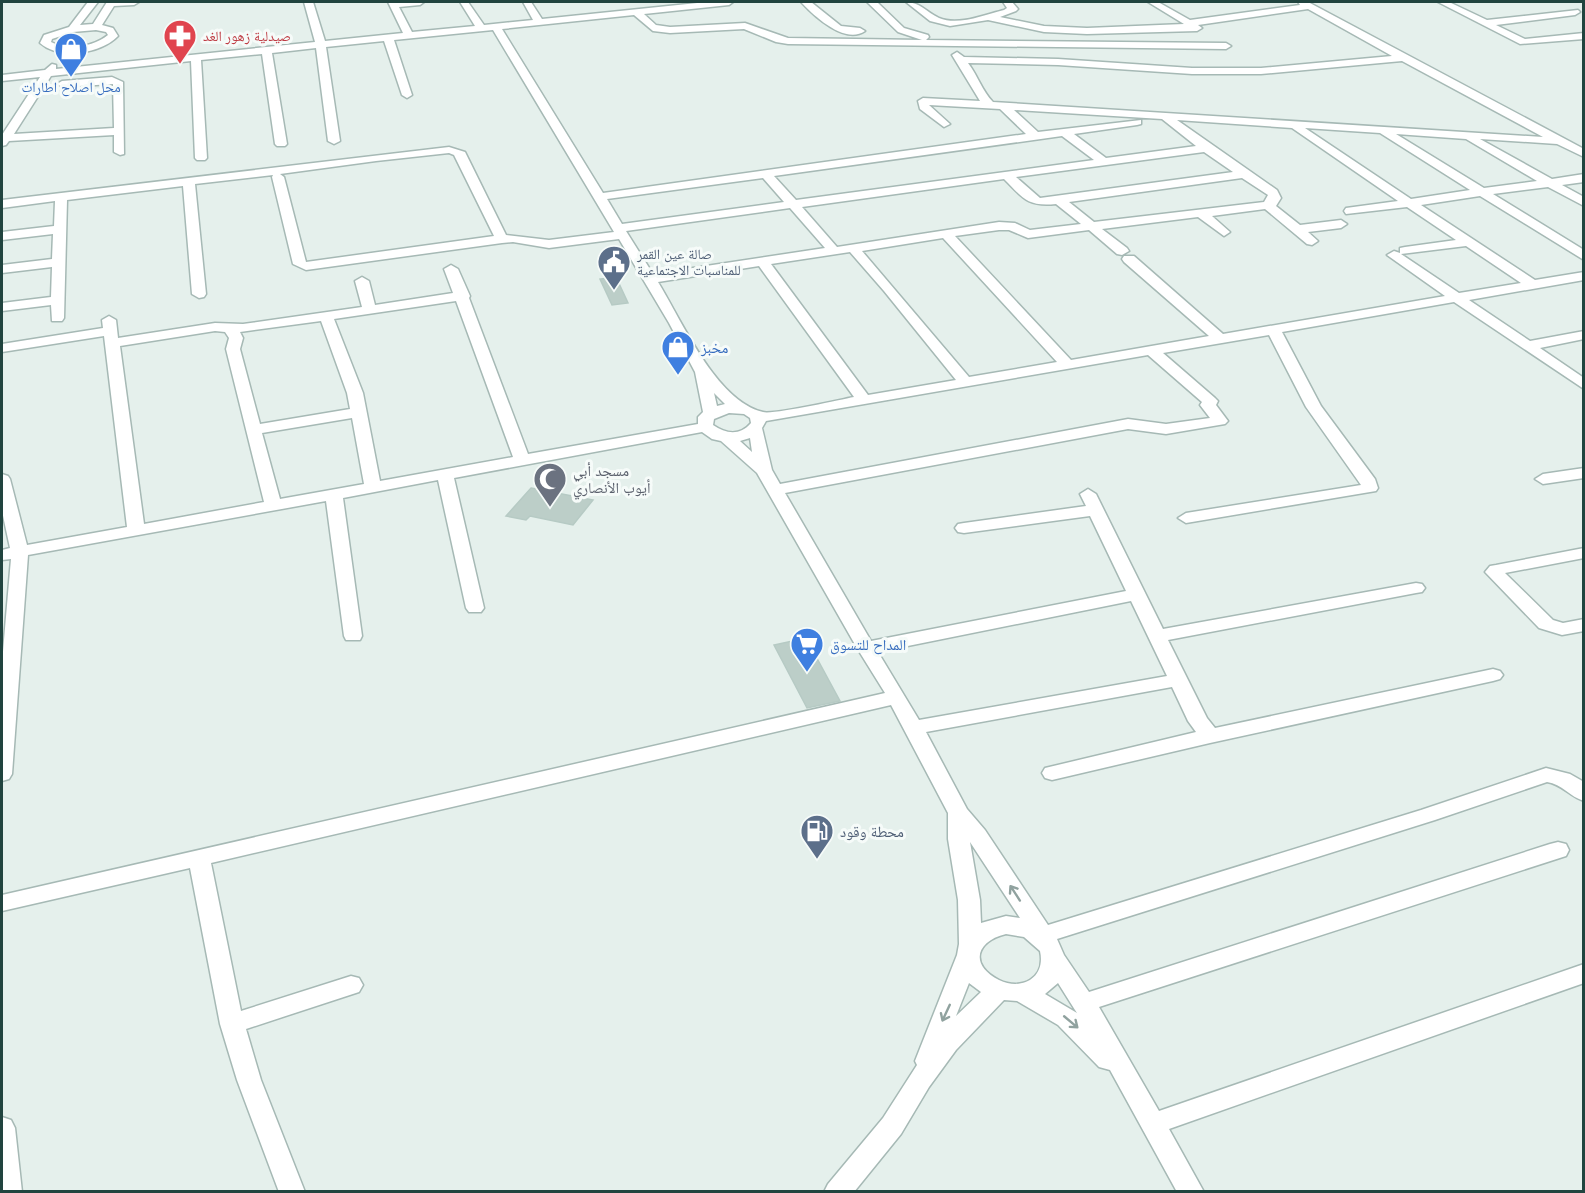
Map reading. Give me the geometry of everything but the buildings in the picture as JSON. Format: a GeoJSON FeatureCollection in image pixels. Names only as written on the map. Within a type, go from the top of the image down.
{"type":"FeatureCollection","features":[{"type":"Feature","properties":{"kind":"street"},"geometry":{"type":"LineString","coordinates":[[72,29],[93,2]]}},
{"type":"Feature","properties":{"kind":"street"},"geometry":{"type":"LineString","coordinates":[[96,27],[111,2],[134,2]]}},
{"type":"Feature","properties":{"kind":"street"},"geometry":{"type":"LineString","coordinates":[[308,2],[321,45],[334,141]]}},
{"type":"Feature","properties":{"kind":"street"},"geometry":{"type":"LineString","coordinates":[[409,36],[393,3],[420,2]]}},
{"type":"Feature","properties":{"kind":"street"},"geometry":{"type":"LineString","coordinates":[[464,2],[481,28]]}},
{"type":"Feature","properties":{"kind":"street"},"geometry":{"type":"LineString","coordinates":[[527,2],[539,21]]}},
{"type":"Feature","properties":{"kind":"street"},"geometry":{"type":"LineString","coordinates":[[2,78],[481,28],[603,11],[635,11],[710,2],[729,2]]}},
{"type":"Feature","properties":{"kind":"street"},"geometry":{"type":"LineString","coordinates":[[806,2],[838,30],[901,30],[946,42],[972,76],[979,94],[1036,137]]}},
{"type":"Feature","properties":{"kind":"street"},"geometry":{"type":"LineString","coordinates":[[872,2],[901,30]]}},
{"type":"Feature","properties":{"kind":"street"},"geometry":{"type":"LineString","coordinates":[[910,2],[933,20],[944,22],[987,17],[1013,9],[1007,2]]}},
{"type":"Feature","properties":{"kind":"street"},"geometry":{"type":"LineString","coordinates":[[635,11],[650,26],[665,30],[741,25],[788,41],[1226,46],[1152,2]]}},
{"type":"Feature","properties":{"kind":"street"},"geometry":{"type":"LineString","coordinates":[[1445,2],[1461,2]]}},
{"type":"Feature","properties":{"kind":"street"},"geometry":{"type":"LineString","coordinates":[[1445,2],[1524,42],[1584,36]]}},
{"type":"Feature","properties":{"kind":"street"},"geometry":{"type":"LineString","coordinates":[[987,17],[1044,29],[1118,31],[1192,25],[1306,4],[1584,154]]}},
{"type":"Feature","properties":{"kind":"street"},"geometry":{"type":"LineString","coordinates":[[1486,23],[1575,12]]}},
{"type":"Feature","properties":{"kind":"street"},"geometry":{"type":"LineString","coordinates":[[496,26],[676,323],[702,372],[738,408]]}},
{"type":"Feature","properties":{"kind":"street"},"geometry":{"type":"LineString","coordinates":[[26,75],[48,55],[97,45],[113,36],[110,30],[96,27],[72,29],[54,34],[45,40],[49,46],[48,55]]}},
{"type":"Feature","properties":{"kind":"street"},"geometry":{"type":"LineString","coordinates":[[388,38],[407,95]]}},
{"type":"Feature","properties":{"kind":"street"},"geometry":{"type":"LineString","coordinates":[[5,134],[47,73],[77,48]]}},
{"type":"Feature","properties":{"kind":"street"},"geometry":{"type":"LineString","coordinates":[[267,50],[281,144]]}},
{"type":"Feature","properties":{"kind":"street"},"geometry":{"type":"LineString","coordinates":[[196,58],[201,158]]}},
{"type":"Feature","properties":{"kind":"street"},"geometry":{"type":"LineString","coordinates":[[961,60],[1058,62],[1204,71],[1261,71],[1404,58]]}},
{"type":"Feature","properties":{"kind":"street"},"geometry":{"type":"LineString","coordinates":[[62,84],[107,80],[118,82],[120,152]]}},
{"type":"Feature","properties":{"kind":"street"},"geometry":{"type":"LineString","coordinates":[[944,124],[922,104],[923,101],[1383,132],[1558,141]]}},
{"type":"Feature","properties":{"kind":"street"},"geometry":{"type":"LineString","coordinates":[[598,197],[1170,117],[1206,148],[1275,196],[1269,205]]}},
{"type":"Feature","properties":{"kind":"street"},"geometry":{"type":"LineString","coordinates":[[1295,126],[1533,285]]}},
{"type":"Feature","properties":{"kind":"street"},"geometry":{"type":"LineString","coordinates":[[5,134],[118,131]]}},
{"type":"Feature","properties":{"kind":"street"},"geometry":{"type":"LineString","coordinates":[[1383,132],[1584,256]]}},
{"type":"Feature","properties":{"kind":"street"},"geometry":{"type":"LineString","coordinates":[[1065,133],[1103,161]]}},
{"type":"Feature","properties":{"kind":"street"},"geometry":{"type":"LineString","coordinates":[[1467,136],[1584,202]]}},
{"type":"Feature","properties":{"kind":"street"},"geometry":{"type":"LineString","coordinates":[[278,177],[300,264],[306,266],[502,239],[549,244],[792,204],[1206,148]]}},
{"type":"Feature","properties":{"kind":"street"},"geometry":{"type":"LineString","coordinates":[[2,204],[440,150],[459,152],[502,239]]}},
{"type":"Feature","properties":{"kind":"street"},"geometry":{"type":"LineString","coordinates":[[766,174],[834,251]]}},
{"type":"Feature","properties":{"kind":"street"},"geometry":{"type":"LineString","coordinates":[[1006,174],[1035,201],[1059,200],[1243,174]]}},
{"type":"Feature","properties":{"kind":"street"},"geometry":{"type":"LineString","coordinates":[[1350,211],[1584,178]]}},
{"type":"Feature","properties":{"kind":"street"},"geometry":{"type":"LineString","coordinates":[[189,182],[199,294]]}},
{"type":"Feature","properties":{"kind":"street"},"geometry":{"type":"LineString","coordinates":[[57,318],[61,198]]}},
{"type":"Feature","properties":{"kind":"street"},"geometry":{"type":"LineString","coordinates":[[1059,200],[1094,227],[1220,339]]}},
{"type":"Feature","properties":{"kind":"street"},"geometry":{"type":"LineString","coordinates":[[648,279],[1004,226],[1011,226],[1028,234],[1269,205],[1312,241]]}},
{"type":"Feature","properties":{"kind":"street"},"geometry":{"type":"LineString","coordinates":[[1201,213],[1224,232]]}},
{"type":"Feature","properties":{"kind":"street"},"geometry":{"type":"LineString","coordinates":[[1298,229],[1341,224]]}},
{"type":"Feature","properties":{"kind":"street"},"geometry":{"type":"LineString","coordinates":[[2,236],[60,229]]}},
{"type":"Feature","properties":{"kind":"street"},"geometry":{"type":"LineString","coordinates":[[946,234],[1068,365]]}},
{"type":"Feature","properties":{"kind":"street"},"geometry":{"type":"LineString","coordinates":[[1468,242],[1400,253],[1456,297],[1584,385]]}},
{"type":"Feature","properties":{"kind":"street"},"geometry":{"type":"LineString","coordinates":[[853,248],[889,288],[966,383]]}},
{"type":"Feature","properties":{"kind":"street"},"geometry":{"type":"LineString","coordinates":[[2,269],[59,262]]}},
{"type":"Feature","properties":{"kind":"street"},"geometry":{"type":"LineString","coordinates":[[763,262],[864,400]]}},
{"type":"Feature","properties":{"kind":"street"},"geometry":{"type":"LineString","coordinates":[[451,269],[522,460]]}},
{"type":"Feature","properties":{"kind":"street"},"geometry":{"type":"LineString","coordinates":[[702,372],[708,420],[715,434],[742,436],[757,424],[864,400],[1584,276]]}},
{"type":"Feature","properties":{"kind":"street"},"geometry":{"type":"LineString","coordinates":[[362,281],[370,311]]}},
{"type":"Feature","properties":{"kind":"street"},"geometry":{"type":"LineString","coordinates":[[2,348],[110,331],[243,328],[462,296]]}},
{"type":"Feature","properties":{"kind":"street"},"geometry":{"type":"LineString","coordinates":[[2,307],[58,300]]}},
{"type":"Feature","properties":{"kind":"street"},"geometry":{"type":"LineString","coordinates":[[326,316],[355,393],[374,487]]}},
{"type":"Feature","properties":{"kind":"street"},"geometry":{"type":"LineString","coordinates":[[230,328],[236,338],[234,349],[273,506]]}},
{"type":"Feature","properties":{"kind":"street"},"geometry":{"type":"LineString","coordinates":[[1186,518],[1370,488],[1367,478],[1314,407],[1273,329]]}},
{"type":"Feature","properties":{"kind":"street"},"geometry":{"type":"LineString","coordinates":[[110,331],[136,531]]}},
{"type":"Feature","properties":{"kind":"street"},"geometry":{"type":"LineString","coordinates":[[1528,346],[1584,335]]}},
{"type":"Feature","properties":{"kind":"street"},"geometry":{"type":"LineString","coordinates":[[775,490],[1128,424],[1166,429],[1220,421],[1208,405],[1210,401],[1204,394],[1152,351]]}},
{"type":"Feature","properties":{"kind":"street"},"geometry":{"type":"LineString","coordinates":[[11,553],[522,460],[708,420],[728,408],[747,410],[757,424],[764,470]]}},
{"type":"Feature","properties":{"kind":"street"},"geometry":{"type":"LineString","coordinates":[[253,430],[359,412]]}},
{"type":"Feature","properties":{"kind":"street"},"geometry":{"type":"LineString","coordinates":[[726,436],[764,470],[866,648],[897,697],[959,813],[977,835],[1048,945],[1191,1191]]}},
{"type":"Feature","properties":{"kind":"street"},"geometry":{"type":"LineString","coordinates":[[1543,480],[1584,473]]}},
{"type":"Feature","properties":{"kind":"street"},"geometry":{"type":"LineString","coordinates":[[445,475],[475,608]]}},
{"type":"Feature","properties":{"kind":"street"},"geometry":{"type":"LineString","coordinates":[[2,479],[11,553],[2,774]]}},
{"type":"Feature","properties":{"kind":"street"},"geometry":{"type":"LineString","coordinates":[[334,495],[352,636]]}},
{"type":"Feature","properties":{"kind":"street"},"geometry":{"type":"LineString","coordinates":[[964,528],[1092,502],[1198,721],[1210,736]]}},
{"type":"Feature","properties":{"kind":"street"},"geometry":{"type":"LineString","coordinates":[[1584,553],[1496,570],[1494,573],[1546,624],[1562,629],[1584,625]]}},
{"type":"Feature","properties":{"kind":"street"},"geometry":{"type":"LineString","coordinates":[[1156,636],[1416,588]]}},
{"type":"Feature","properties":{"kind":"street"},"geometry":{"type":"LineString","coordinates":[[866,648],[1136,595]]}},
{"type":"Feature","properties":{"kind":"street"},"geometry":{"type":"LineString","coordinates":[[1052,773],[1210,736],[1493,675]]}},
{"type":"Feature","properties":{"kind":"street"},"geometry":{"type":"LineString","coordinates":[[914,728],[1178,680]]}},
{"type":"Feature","properties":{"kind":"street"},"geometry":{"type":"LineString","coordinates":[[2,903],[897,697]]}},
{"type":"Feature","properties":{"kind":"street"},"geometry":{"type":"LineString","coordinates":[[1048,945],[1546,775],[1556,776],[1570,782],[1584,794]]}},
{"type":"Feature","properties":{"kind":"street"},"geometry":{"type":"LineString","coordinates":[[959,813],[959,839],[969,900],[969,951],[974,974],[989,986],[1010,991],[1067,1018],[1127,1081]]}},
{"type":"Feature","properties":{"kind":"street"},"geometry":{"type":"LineString","coordinates":[[1083,1003],[1558,850]]}},
{"type":"Feature","properties":{"kind":"street"},"geometry":{"type":"LineString","coordinates":[[199,856],[232,1024],[249,1080],[292,1191]]}},
{"type":"Feature","properties":{"kind":"street"},"geometry":{"type":"LineString","coordinates":[[837,1191],[869,1156],[900,1115],[920,1079],[969,951],[988,928],[1005,925],[1024,928],[1048,945],[1055,966],[1047,981],[1031,990],[1010,991],[972,1012],[920,1079]]}},
{"type":"Feature","properties":{"kind":"street"},"geometry":{"type":"LineString","coordinates":[[1152,1124],[1584,974]]}},
{"type":"Feature","properties":{"kind":"street"},"geometry":{"type":"LineString","coordinates":[[232,1024],[351,985]]}},
{"type":"Feature","properties":{"kind":"street"},"geometry":{"type":"LineString","coordinates":[[2,1128],[9,1191]]}},
{"type":"Feature","properties":{"kind":"place","name":"صيدلية زهور الغد"},"geometry":{"type":"Point","coordinates":[180,65]}},
{"type":"Feature","properties":{"kind":"place","name":"محل اصلاح اطارات"},"geometry":{"type":"Point","coordinates":[71,78]}},
{"type":"Feature","properties":{"kind":"place","name":"صالة عين القمر للمناسبات الاجتماعية"},"geometry":{"type":"Point","coordinates":[614,291]}},
{"type":"Feature","properties":{"kind":"place","name":"مخبز"},"geometry":{"type":"Point","coordinates":[678,376]}},
{"type":"Feature","properties":{"kind":"place","name":"مسجد أبي أيوب الأنصاري"},"geometry":{"type":"Point","coordinates":[550,508]}},
{"type":"Feature","properties":{"kind":"place","name":"المداح للتسوق"},"geometry":{"type":"Point","coordinates":[807,673]}},
{"type":"Feature","properties":{"kind":"place","name":"محطة وقود"},"geometry":{"type":"Point","coordinates":[817,860]}}]}
